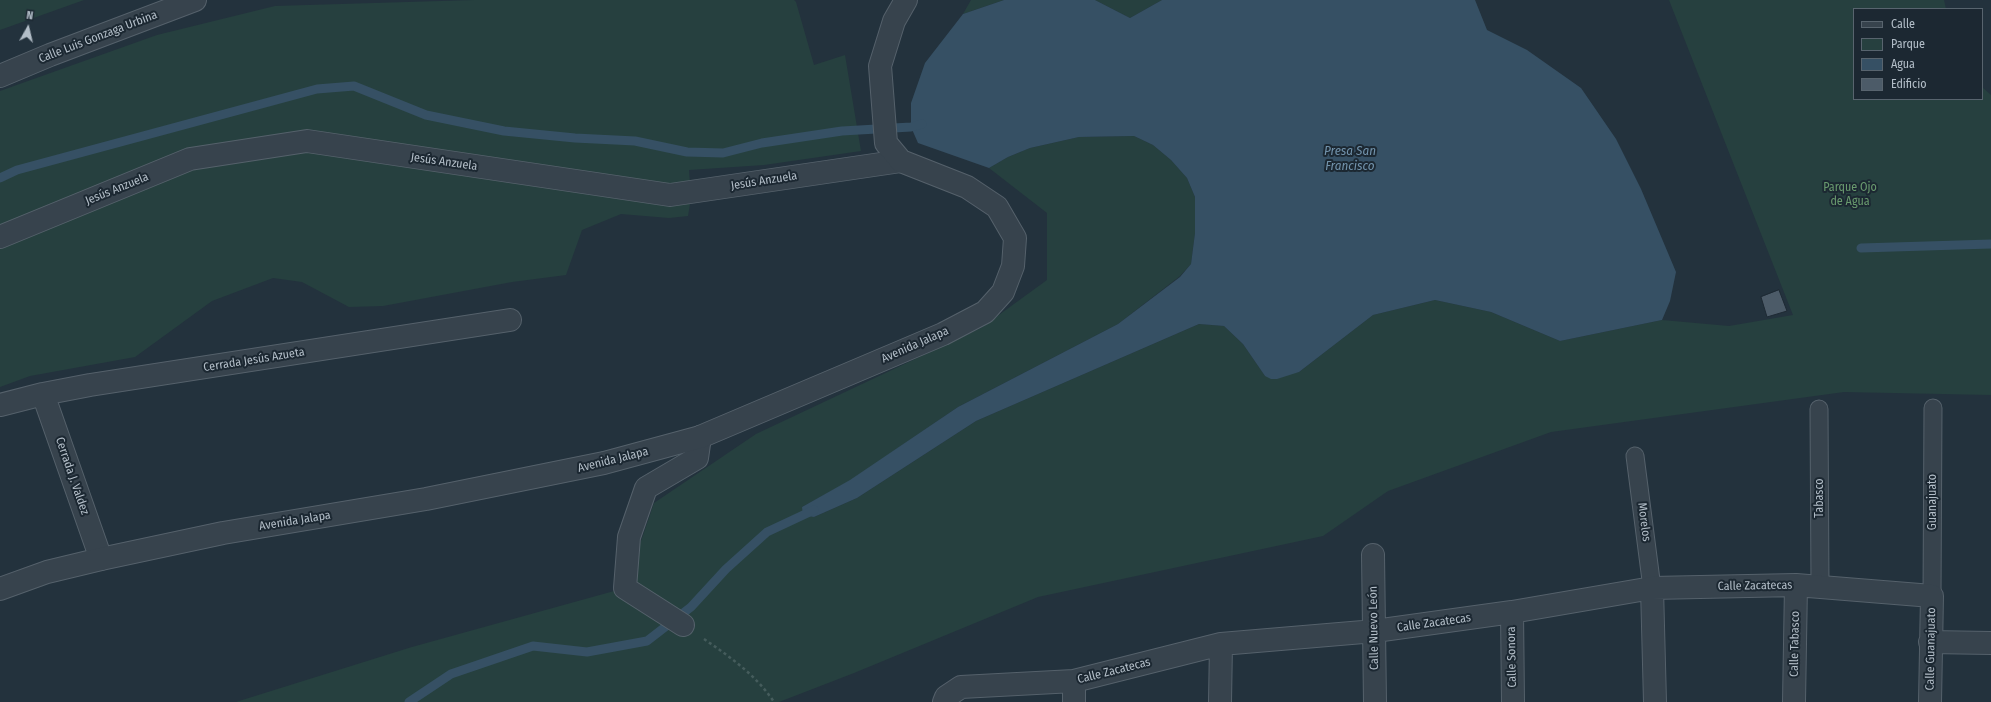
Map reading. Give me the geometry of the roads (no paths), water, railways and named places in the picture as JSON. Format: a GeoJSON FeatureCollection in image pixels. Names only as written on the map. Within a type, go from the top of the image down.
{"type":"FeatureCollection","features":[{"type":"Feature","properties":{"kind":"street","name":"Calle Luis Gonzaga Urbina"},"geometry":{"type":"LineString","coordinates":[[0,76],[196,0]]}},
{"type":"Feature","properties":{"kind":"street"},"geometry":{"type":"LineString","coordinates":[[901,161],[886,143],[880,66],[894,21],[906,0]]}},
{"type":"Feature","properties":{"kind":"street","name":"Jesús Anzuela"},"geometry":{"type":"LineString","coordinates":[[0,237],[190,158],[307,141],[670,195],[901,161]]}},
{"type":"Feature","properties":{"kind":"street","name":"Avenida Jalapa"},"geometry":{"type":"LineString","coordinates":[[0,589],[47,572],[223,532],[426,499],[588,466],[700,437],[943,334],[985,312],[1004,292],[1013,266],[1015,238],[997,207],[968,187],[901,161]]}},
{"type":"Feature","properties":{"kind":"street","name":"Cerrada Jesús Azueta"},"geometry":{"type":"LineString","coordinates":[[0,405],[43,394],[510,320]]}},
{"type":"Feature","properties":{"kind":"street","name":"Cerrada J. Valdez"},"geometry":{"type":"LineString","coordinates":[[43,394],[101,559]]}},
{"type":"Feature","properties":{"kind":"street"},"geometry":{"type":"LineString","coordinates":[[683,625],[625,588],[629,537],[646,488],[697,458],[700,437]]}},
{"type":"Feature","properties":{"kind":"street","name":"Calle Nuevo León"},"geometry":{"type":"LineString","coordinates":[[1373,555],[1375,702]]}},
{"type":"Feature","properties":{"kind":"street","name":"Calle Zacatecas"},"geometry":{"type":"LineString","coordinates":[[944,702],[946,697],[961,687],[1074,692],[1221,644],[1374,631],[1512,612],[1652,588],[1796,585],[1932,596]]}},
{"type":"Feature","properties":{"kind":"street","name":"Calle Tabasco"},"geometry":{"type":"LineString","coordinates":[[1794,702],[1796,585]]}},
{"type":"Feature","properties":{"kind":"street"},"geometry":{"type":"LineString","coordinates":[[1652,588],[1655,702]]}},
{"type":"Feature","properties":{"kind":"street","name":"Calle Guanajuato"},"geometry":{"type":"LineString","coordinates":[[1930,702],[1932,596]]}},
{"type":"Feature","properties":{"kind":"street","name":"Calle Sonora"},"geometry":{"type":"LineString","coordinates":[[1512,612],[1513,702]]}},
{"type":"Feature","properties":{"kind":"street"},"geometry":{"type":"LineString","coordinates":[[1930,642],[1991,643]]}},
{"type":"Feature","properties":{"kind":"street"},"geometry":{"type":"LineString","coordinates":[[1220,702],[1221,644]]}},
{"type":"Feature","properties":{"kind":"lane","name":"Guanajuato"},"geometry":{"type":"LineString","coordinates":[[1932,596],[1933,408]]}},
{"type":"Feature","properties":{"kind":"lane","name":"Tabasco"},"geometry":{"type":"LineString","coordinates":[[1819,409],[1820,586]]}},
{"type":"Feature","properties":{"kind":"lane","name":"Morelos"},"geometry":{"type":"LineString","coordinates":[[1635,456],[1652,588]]}},
{"type":"Feature","properties":{"kind":"water","name":"Presa San Francisco"},"geometry":{"type":"Polygon","coordinates":[[[1004,0],[1095,0],[1130,18],[1162,0],[1475,0],[1487,30],[1527,50],[1581,88],[1616,139],[1641,189],[1676,272],[1670,301],[1662,320],[1560,341],[1491,312],[1435,300],[1373,315],[1299,372],[1277,379],[1271,379],[1265,376],[1243,344],[1224,326],[1199,324],[976,421],[857,498],[814,517],[803,515],[802,507],[850,480],[958,407],[1118,324],[1180,277],[1191,264],[1195,233],[1195,197],[1187,178],[1171,160],[1153,145],[1134,136],[1079,137],[1030,148],[1008,157],[989,168],[918,143],[911,127],[911,103],[925,63],[963,14],[1004,0]]]}},
{"type":"Feature","properties":{"kind":"waterway"},"geometry":{"type":"LineString","coordinates":[[0,178],[17,170],[317,89],[354,86],[426,115],[504,131],[575,138],[635,141],[687,152],[723,153],[762,143],[842,131],[911,127],[922,124]]}},
{"type":"Feature","properties":{"kind":"waterway"},"geometry":{"type":"LineString","coordinates":[[1861,248],[1991,244]]}},
{"type":"Feature","properties":{"kind":"waterway"},"geometry":{"type":"LineString","coordinates":[[409,702],[451,674],[533,646],[587,652],[647,641],[691,607],[726,569],[767,532],[814,510]]}},
{"type":"Feature","properties":{"kind":"park label","name":"Parque Ojo de Agua"},"geometry":{"type":"Point","coordinates":[1850,195]}}]}
